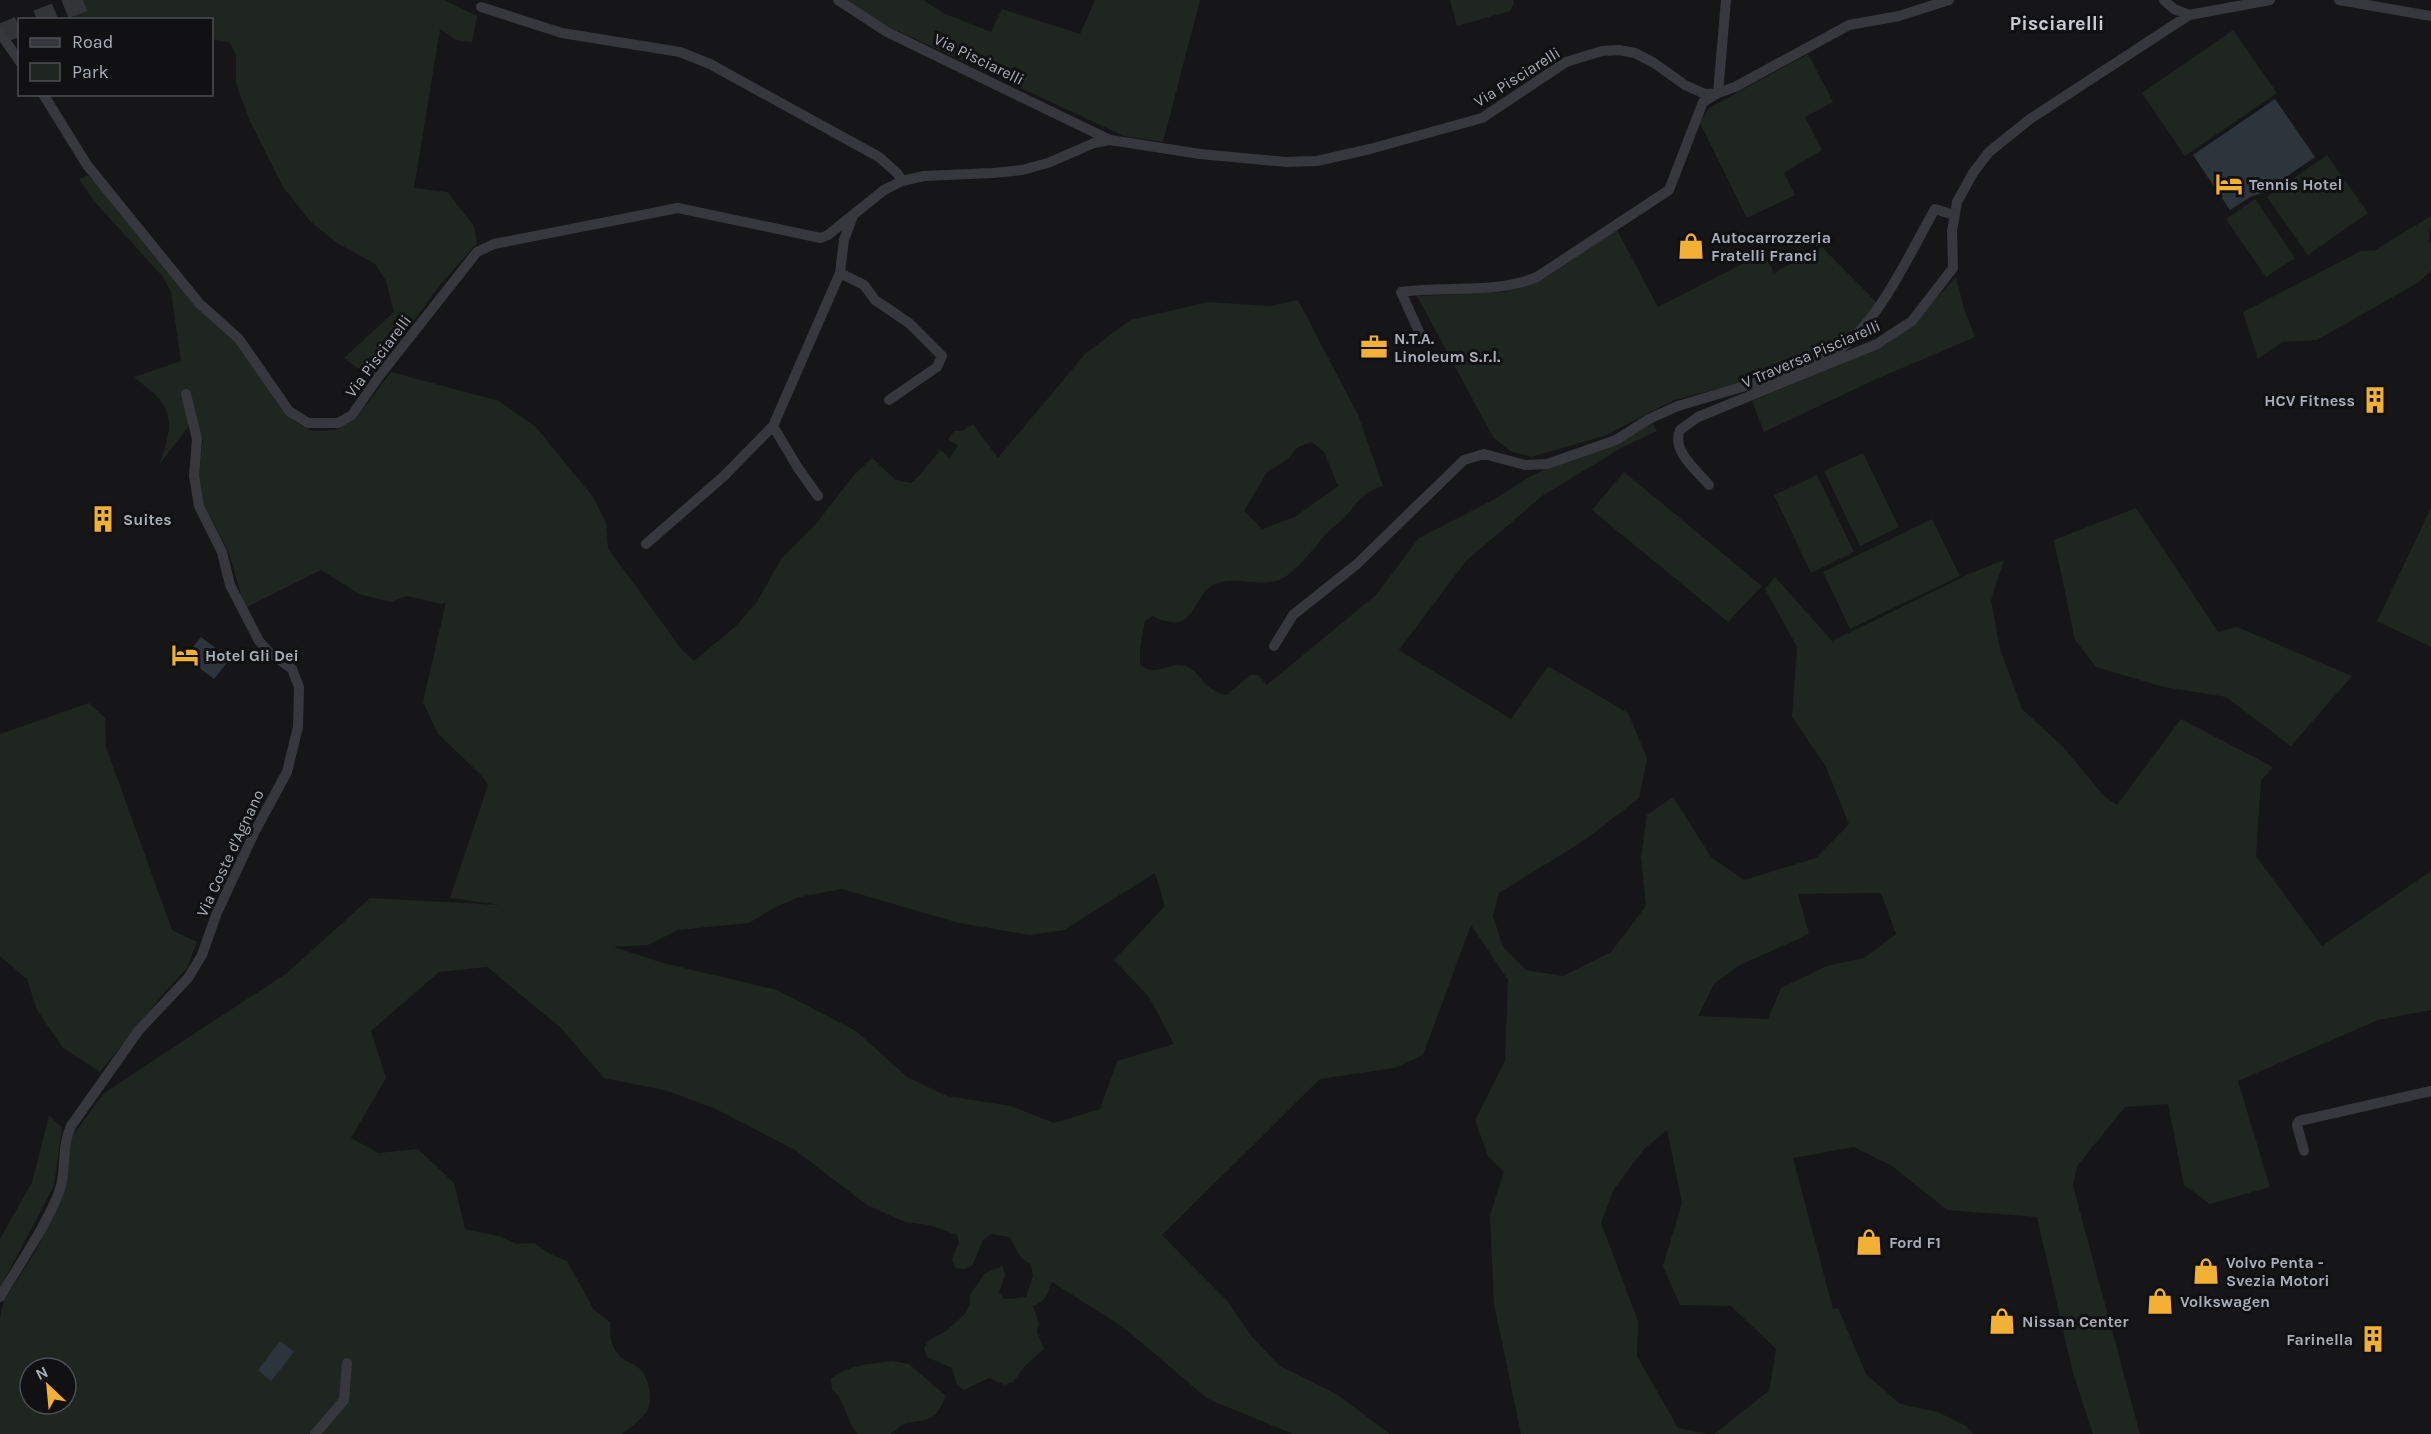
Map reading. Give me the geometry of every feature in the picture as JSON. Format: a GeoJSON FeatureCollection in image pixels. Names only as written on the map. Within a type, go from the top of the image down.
{"type":"FeatureCollection","features":[{"type":"Feature","properties":{"kind":"street","name":"Via Pisciarelli"},"geometry":{"type":"LineString","coordinates":[[838,0],[887,32],[1110,140],[1210,155],[1286,162],[1317,160],[1370,149],[1482,118],[1566,62],[1602,51],[1619,50],[1635,53],[1694,90],[1705,94],[1718,93]]}},
{"type":"Feature","properties":{"kind":"street"},"geometry":{"type":"LineString","coordinates":[[1718,93],[1726,0]]}},
{"type":"Feature","properties":{"kind":"street"},"geometry":{"type":"LineString","coordinates":[[1420,334],[1401,292],[1423,288],[1496,288],[1537,277],[1669,189],[1703,102],[1849,25],[1899,16],[1949,0]]}},
{"type":"Feature","properties":{"kind":"street"},"geometry":{"type":"LineString","coordinates":[[2164,0],[2174,9],[2188,15],[2270,0]]}},
{"type":"Feature","properties":{"kind":"street"},"geometry":{"type":"LineString","coordinates":[[2339,0],[2431,16]]}},
{"type":"Feature","properties":{"kind":"street"},"geometry":{"type":"LineString","coordinates":[[481,7],[562,33],[680,52],[710,64],[879,157],[897,173],[902,181]]}},
{"type":"Feature","properties":{"kind":"street","name":"V Traversa Pisciarelli"},"geometry":{"type":"LineString","coordinates":[[1709,484],[1681,452],[1677,443],[1680,430],[1698,417],[1877,344],[1901,330],[1916,316],[1953,268],[1954,215],[1957,202],[1973,173],[1989,152],[2076,88],[2188,15]]}},
{"type":"Feature","properties":{"kind":"street"},"geometry":{"type":"LineString","coordinates":[[0,33],[18,59]]}},
{"type":"Feature","properties":{"kind":"street","name":"Via Pisciarelli"},"geometry":{"type":"LineString","coordinates":[[44,96],[87,165],[199,303],[245,347],[289,411],[308,423],[319,424],[338,423],[352,415],[380,375],[477,252],[487,246],[668,209],[688,209],[821,238],[884,190],[902,181],[924,176],[1022,170],[1048,163],[1094,143],[1110,140]]}},
{"type":"Feature","properties":{"kind":"street"},"geometry":{"type":"LineString","coordinates":[[1274,646],[1293,615],[1357,564],[1464,460],[1484,454],[1525,465],[1547,464],[1616,440],[1649,419],[1678,406],[1752,384],[1834,352],[1846,345],[1877,310],[1935,209],[1954,215]]}},
{"type":"Feature","properties":{"kind":"street"},"geometry":{"type":"LineString","coordinates":[[646,544],[724,476],[774,426],[840,273],[844,240],[853,215]]}},
{"type":"Feature","properties":{"kind":"street"},"geometry":{"type":"LineString","coordinates":[[840,273],[864,285],[875,300],[909,324],[942,356],[937,367],[889,400]]}},
{"type":"Feature","properties":{"kind":"street","name":"Via Coste d'Agnano"},"geometry":{"type":"LineString","coordinates":[[0,1298],[52,1208],[61,1185],[66,1138],[71,1126],[139,1030],[188,978],[202,955],[216,915],[255,831],[287,772],[298,728],[299,687],[292,669],[269,652],[259,641],[230,585],[222,552],[200,506],[194,476],[197,440],[186,394]]}},
{"type":"Feature","properties":{"kind":"street"},"geometry":{"type":"LineString","coordinates":[[774,426],[798,468],[818,496]]}},
{"type":"Feature","properties":{"kind":"street"},"geometry":{"type":"LineString","coordinates":[[2304,1151],[2298,1120],[2431,1091]]}},
{"type":"Feature","properties":{"kind":"street"},"geometry":{"type":"LineString","coordinates":[[315,1434],[344,1400],[347,1363]]}},
{"type":"Feature","properties":{"kind":"green space"},"geometry":{"type":"Polygon","coordinates":[[[71,0],[444,0],[477,16],[472,42],[456,40],[440,29],[414,188],[447,192],[474,226],[477,243],[440,285],[372,379],[344,358],[394,312],[386,281],[375,264],[337,243],[311,222],[283,187],[249,119],[236,83],[236,55],[230,43],[213,39],[213,18],[75,18],[71,0]]]}},
{"type":"Feature","properties":{"kind":"green space"},"geometry":{"type":"Polygon","coordinates":[[[846,0],[923,0],[943,13],[991,32],[1002,9],[1080,34],[1095,0],[1200,0],[1163,142],[1124,136],[885,25],[846,0]]]}},
{"type":"Feature","properties":{"kind":"green space"},"geometry":{"type":"Polygon","coordinates":[[[1450,0],[1513,0],[1514,3],[1510,11],[1457,26],[1450,0]]]}},
{"type":"Feature","properties":{"kind":"green space"},"geometry":{"type":"Polygon","coordinates":[[[2233,30],[2277,93],[2185,156],[2142,93],[2233,30]]]}},
{"type":"Feature","properties":{"kind":"green space"},"geometry":{"type":"Polygon","coordinates":[[[1808,54],[1833,102],[1805,117],[1822,150],[1784,173],[1795,195],[1747,218],[1700,123],[1709,108],[1808,54]]]}},
{"type":"Feature","properties":{"kind":"green space"},"geometry":{"type":"Polygon","coordinates":[[[2327,155],[2368,213],[2308,255],[2267,197],[2327,155]]]}},
{"type":"Feature","properties":{"kind":"green space"},"geometry":{"type":"Polygon","coordinates":[[[88,175],[238,345],[282,410],[297,423],[312,431],[336,430],[357,417],[391,372],[499,401],[536,427],[593,497],[606,523],[608,548],[682,650],[694,661],[735,627],[757,602],[781,559],[815,525],[854,475],[872,458],[896,480],[911,483],[940,450],[949,458],[958,446],[948,439],[954,431],[962,431],[973,424],[998,458],[1085,354],[1130,320],[1208,302],[1270,306],[1298,300],[1358,415],[1383,486],[1364,496],[1288,575],[1270,582],[1222,582],[1206,591],[1185,619],[1177,622],[1153,616],[1145,621],[1140,649],[1140,665],[1146,669],[1158,670],[1179,665],[1185,666],[1195,672],[1207,685],[1227,695],[1250,675],[1258,675],[1267,685],[1377,594],[1419,538],[1553,466],[1616,444],[1653,423],[1657,431],[1623,447],[1542,496],[1466,561],[1399,650],[1511,719],[1548,666],[1628,713],[1647,758],[1639,798],[1585,840],[1499,893],[1493,916],[1503,947],[1526,970],[1563,976],[1611,952],[1646,906],[1641,857],[1647,815],[1673,797],[1711,857],[1744,880],[1816,858],[1849,824],[1825,765],[1792,717],[1797,647],[1765,589],[1775,577],[1832,641],[1969,574],[2004,560],[1991,600],[2000,649],[2022,709],[2063,747],[2104,796],[2117,805],[2181,719],[2273,767],[2261,781],[2256,856],[2322,946],[2431,871],[2431,1010],[2378,1020],[2238,1081],[2270,1187],[2210,1204],[2184,1185],[2168,1104],[2125,1107],[2077,1166],[2073,1186],[2140,1434],[2093,1434],[2073,1373],[2037,1217],[1947,1210],[1892,1166],[1854,1147],[1793,1158],[1833,1309],[1838,1308],[1866,1374],[1900,1404],[1938,1412],[1966,1426],[1973,1434],[1714,1434],[1769,1391],[1776,1349],[1731,1306],[1680,1305],[1663,1266],[1682,1203],[1667,1130],[1644,1149],[1614,1189],[1601,1223],[1638,1321],[1637,1356],[1678,1428],[1708,1434],[1521,1434],[1494,1304],[1490,1215],[1504,1172],[1488,1156],[1475,1120],[1505,1061],[1508,980],[1471,925],[1423,1055],[1394,1068],[1320,1079],[1162,1235],[1228,1302],[1253,1338],[1280,1366],[1338,1395],[1390,1434],[1293,1434],[1208,1399],[1124,1328],[1052,1282],[1043,1300],[1033,1306],[1039,1323],[1037,1332],[1044,1349],[1024,1367],[1013,1382],[1005,1385],[989,1378],[964,1390],[957,1385],[952,1368],[927,1357],[924,1348],[929,1340],[946,1331],[966,1313],[970,1304],[970,1295],[985,1273],[1002,1266],[1005,1275],[999,1292],[1004,1299],[1026,1297],[1033,1276],[1031,1264],[1020,1256],[1009,1237],[991,1234],[983,1240],[972,1266],[964,1269],[955,1268],[952,1259],[959,1243],[957,1235],[930,1225],[905,1222],[867,1205],[795,1150],[714,1108],[664,1090],[604,1078],[560,1027],[487,967],[439,972],[371,1031],[386,1078],[351,1138],[378,1153],[418,1149],[454,1183],[465,1229],[499,1236],[516,1244],[534,1243],[550,1254],[567,1261],[594,1310],[610,1322],[611,1338],[617,1353],[640,1369],[646,1378],[650,1403],[646,1413],[621,1434],[0,1434],[0,1318],[4,1300],[36,1251],[66,1187],[70,1139],[104,1093],[287,973],[370,898],[500,905],[450,898],[488,785],[481,775],[438,734],[423,702],[446,602],[441,604],[407,596],[390,602],[359,594],[321,570],[245,608],[228,550],[206,509],[196,480],[203,441],[194,419],[159,465],[168,434],[167,411],[157,397],[134,377],[181,361],[171,292],[163,277],[93,200],[79,179],[88,175]],[[1312,442],[1298,447],[1288,459],[1267,472],[1244,511],[1262,529],[1295,517],[1338,486],[1324,452],[1312,442]],[[1155,873],[1064,930],[1030,935],[959,923],[842,889],[799,897],[772,909],[749,923],[678,930],[648,945],[614,947],[663,963],[777,990],[856,1031],[907,1077],[947,1096],[1011,1106],[1054,1123],[1100,1109],[1117,1061],[1174,1044],[1149,997],[1114,960],[1165,906],[1155,873]],[[1881,893],[1798,894],[1809,934],[1738,966],[1714,984],[1698,1016],[1768,1019],[1781,988],[1827,966],[1864,958],[1896,934],[1881,893]]]}},
{"type":"Feature","properties":{"kind":"green space"},"geometry":{"type":"Polygon","coordinates":[[[2255,199],[2295,258],[2266,277],[2226,219],[2255,199]]]}},
{"type":"Feature","properties":{"kind":"green space"},"geometry":{"type":"Polygon","coordinates":[[[2431,216],[2429,241],[2431,271],[2419,282],[2317,340],[2282,342],[2258,359],[2243,312],[2361,251],[2375,250],[2431,216]]]}},
{"type":"Feature","properties":{"kind":"green space"},"geometry":{"type":"Polygon","coordinates":[[[1617,230],[1658,307],[1764,253],[1774,273],[1822,247],[1878,304],[1849,338],[1833,348],[1745,382],[1674,400],[1604,436],[1531,457],[1510,451],[1493,437],[1417,296],[1505,292],[1542,280],[1617,230]]]}},
{"type":"Feature","properties":{"kind":"green space"},"geometry":{"type":"Polygon","coordinates":[[[1956,277],[1964,309],[1975,337],[1874,380],[1764,432],[1752,401],[1887,344],[1908,329],[1956,277]]]}},
{"type":"Feature","properties":{"kind":"green space"},"geometry":{"type":"Polygon","coordinates":[[[1863,453],[1899,527],[1860,546],[1824,471],[1863,453]]]}},
{"type":"Feature","properties":{"kind":"green space"},"geometry":{"type":"Polygon","coordinates":[[[1624,472],[1762,586],[1728,622],[1592,510],[1624,472]]]}},
{"type":"Feature","properties":{"kind":"green space"},"geometry":{"type":"Polygon","coordinates":[[[1817,475],[1854,552],[1811,573],[1774,495],[1817,475]]]}},
{"type":"Feature","properties":{"kind":"green space"},"geometry":{"type":"Polygon","coordinates":[[[2136,508],[2218,632],[2237,627],[2352,676],[2291,746],[2226,697],[2164,687],[2096,667],[2075,640],[2054,540],[2136,508]]]}},
{"type":"Feature","properties":{"kind":"green space"},"geometry":{"type":"Polygon","coordinates":[[[2431,508],[2431,647],[2377,621],[2431,508]]]}},
{"type":"Feature","properties":{"kind":"green space"},"geometry":{"type":"Polygon","coordinates":[[[1932,519],[1960,576],[1850,629],[1823,572],[1932,519]]]}},
{"type":"Feature","properties":{"kind":"green space"},"geometry":{"type":"Polygon","coordinates":[[[89,703],[105,718],[106,747],[172,930],[197,942],[187,968],[100,1072],[63,1048],[37,1010],[27,979],[0,956],[0,734],[89,703]]]}},
{"type":"Feature","properties":{"kind":"green space"},"geometry":{"type":"Polygon","coordinates":[[[49,1115],[62,1128],[54,1186],[0,1288],[0,1239],[32,1182],[49,1115]]]}},
{"type":"Feature","properties":{"kind":"green space"},"geometry":{"type":"Polygon","coordinates":[[[892,1361],[909,1364],[946,1396],[937,1413],[926,1420],[902,1425],[891,1434],[858,1434],[850,1423],[840,1399],[832,1389],[831,1379],[851,1368],[892,1361]]]}},
{"type":"Feature","properties":{"kind":"shaded area"},"geometry":{"type":"Polygon","coordinates":[[[2275,99],[2315,157],[2263,193],[2252,196],[2230,210],[2193,155],[2275,99]]]}},
{"type":"Feature","properties":{"kind":"shaded area"},"geometry":{"type":"Polygon","coordinates":[[[201,637],[230,659],[214,679],[185,657],[201,637]]]}},
{"type":"Feature","properties":{"kind":"shaded area"},"geometry":{"type":"Polygon","coordinates":[[[280,1341],[294,1352],[271,1381],[258,1370],[280,1341]]]}},
{"type":"Feature","properties":{"kind":"tunnel"},"geometry":{"type":"LineString","coordinates":[[42,18],[88,0]]}},
{"type":"Feature","properties":{"kind":"tunnel"},"geometry":{"type":"LineString","coordinates":[[0,34],[18,27]]}},
{"type":"Feature","properties":{"kind":"place","name":"Tennis Hotel"},"geometry":{"type":"Point","coordinates":[2229,184]}},
{"type":"Feature","properties":{"kind":"place","name":"Autocarrozzeria Fratelli Franci"},"geometry":{"type":"Point","coordinates":[1691,246]}},
{"type":"Feature","properties":{"kind":"place","name":"N.T.A. Linoleum S.r.l."},"geometry":{"type":"Point","coordinates":[1374,347]}},
{"type":"Feature","properties":{"kind":"place","name":"HCV Fitness"},"geometry":{"type":"Point","coordinates":[2375,400]}},
{"type":"Feature","properties":{"kind":"place","name":"Suites"},"geometry":{"type":"Point","coordinates":[103,519]}},
{"type":"Feature","properties":{"kind":"place","name":"Hotel Gli Dei"},"geometry":{"type":"Point","coordinates":[185,655]}},
{"type":"Feature","properties":{"kind":"place","name":"Ford F1"},"geometry":{"type":"Point","coordinates":[1869,1242]}},
{"type":"Feature","properties":{"kind":"place","name":"Volvo Penta - Svezia Motori"},"geometry":{"type":"Point","coordinates":[2206,1271]}},
{"type":"Feature","properties":{"kind":"place","name":"Volkswagen"},"geometry":{"type":"Point","coordinates":[2160,1301]}},
{"type":"Feature","properties":{"kind":"place","name":"Nissan Center"},"geometry":{"type":"Point","coordinates":[2002,1321]}},
{"type":"Feature","properties":{"kind":"place","name":"Farinella"},"geometry":{"type":"Point","coordinates":[2373,1339]}},
{"type":"Feature","properties":{"kind":"district","name":"Pisciarelli"},"geometry":{"type":"Point","coordinates":[2057,23]}}]}
